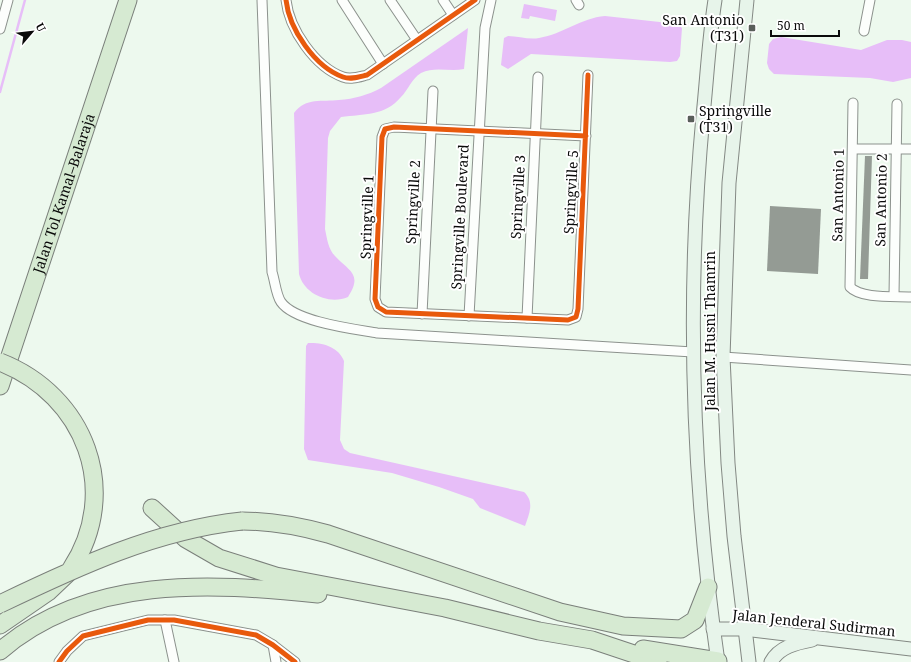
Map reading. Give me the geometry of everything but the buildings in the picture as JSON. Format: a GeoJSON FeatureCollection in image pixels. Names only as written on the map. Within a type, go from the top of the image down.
{"type":"FeatureCollection","features":[{"type":"Feature","properties":{"kind":"highway","name":"Jalan Tol Kamal–Balaraja"},"geometry":{"type":"LineString","coordinates":[[0,386],[128,0]]}},
{"type":"Feature","properties":{"kind":"highway"},"geometry":{"type":"LineString","coordinates":[[0,362],[17,368],[47,389],[71,420],[88,452],[94,487],[93,519],[84,547],[71,570],[48,592],[0,626]]}},
{"type":"Feature","properties":{"kind":"highway"},"geometry":{"type":"LineString","coordinates":[[152,508],[186,539],[219,558],[276,576],[445,608],[539,631],[718,662]]}},
{"type":"Feature","properties":{"kind":"highway"},"geometry":{"type":"LineString","coordinates":[[0,604],[83,565],[121,550],[193,528],[242,521],[268,521],[295,525],[328,534],[560,612],[623,626],[666,630],[682,629],[695,620],[708,587]]}},
{"type":"Feature","properties":{"kind":"highway"},"geometry":{"type":"LineString","coordinates":[[0,651],[38,624],[73,607],[111,596],[154,589],[205,587],[273,590],[445,608]]}},
{"type":"Feature","properties":{"kind":"highway"},"geometry":{"type":"LineString","coordinates":[[592,640],[658,662]]}},
{"type":"Feature","properties":{"kind":"main road","name":"Jalan M. Husni Thamrin"},"geometry":{"type":"LineString","coordinates":[[716,0],[696,185],[693,352],[696,444],[708,587],[718,662]]}},
{"type":"Feature","properties":{"kind":"main road","name":"Jalan M. Husni Thamrin"},"geometry":{"type":"LineString","coordinates":[[747,0],[729,183],[723,357],[728,463],[744,629],[749,662]]}},
{"type":"Feature","properties":{"kind":"main road","name":"Jalan Jenderal Sudirman"},"geometry":{"type":"LineString","coordinates":[[713,629],[744,629],[911,649]]}},
{"type":"Feature","properties":{"kind":"main road"},"geometry":{"type":"LineString","coordinates":[[771,662],[784,648],[824,638]]}},
{"type":"Feature","properties":{"kind":"street"},"geometry":{"type":"LineString","coordinates":[[0,29],[8,0]]}},
{"type":"Feature","properties":{"kind":"street"},"geometry":{"type":"LineString","coordinates":[[262,0],[272,272],[281,302],[301,316],[336,326],[378,333],[693,352]]}},
{"type":"Feature","properties":{"kind":"street"},"geometry":{"type":"LineString","coordinates":[[342,0],[383,64]]}},
{"type":"Feature","properties":{"kind":"street"},"geometry":{"type":"LineString","coordinates":[[390,0],[417,40]]}},
{"type":"Feature","properties":{"kind":"street"},"geometry":{"type":"LineString","coordinates":[[443,0],[453,15]]}},
{"type":"Feature","properties":{"kind":"street"},"geometry":{"type":"LineString","coordinates":[[287,5],[293,28],[322,66],[344,78],[355,78],[367,75],[475,0]]}},
{"type":"Feature","properties":{"kind":"street","name":"Springville Boulevard"},"geometry":{"type":"LineString","coordinates":[[469,316],[485,28],[491,0]]}},
{"type":"Feature","properties":{"kind":"street"},"geometry":{"type":"LineString","coordinates":[[864,31],[870,0]]}},
{"type":"Feature","properties":{"kind":"street","name":"Springville 5"},"geometry":{"type":"LineString","coordinates":[[526,318],[568,320],[576,317],[578,309],[588,75]]}},
{"type":"Feature","properties":{"kind":"street","name":"Springville 3"},"geometry":{"type":"LineString","coordinates":[[526,318],[538,77]]}},
{"type":"Feature","properties":{"kind":"street","name":"Springville 2"},"geometry":{"type":"LineString","coordinates":[[422,314],[433,91]]}},
{"type":"Feature","properties":{"kind":"street","name":"San Antonio 1"},"geometry":{"type":"LineString","coordinates":[[853,103],[850,287],[855,293],[894,296]]}},
{"type":"Feature","properties":{"kind":"street","name":"San Antonio 2"},"geometry":{"type":"LineString","coordinates":[[894,296],[897,104]]}},
{"type":"Feature","properties":{"kind":"street","name":"Springville 1"},"geometry":{"type":"LineString","coordinates":[[422,314],[386,312],[378,307],[375,298],[382,136],[386,129],[394,127],[431,128]]}},
{"type":"Feature","properties":{"kind":"street"},"geometry":{"type":"LineString","coordinates":[[431,128],[586,136]]}},
{"type":"Feature","properties":{"kind":"street"},"geometry":{"type":"LineString","coordinates":[[853,149],[911,149]]}},
{"type":"Feature","properties":{"kind":"street"},"geometry":{"type":"LineString","coordinates":[[894,296],[911,297]]}},
{"type":"Feature","properties":{"kind":"street"},"geometry":{"type":"LineString","coordinates":[[422,314],[526,318]]}},
{"type":"Feature","properties":{"kind":"street"},"geometry":{"type":"LineString","coordinates":[[723,357],[911,370]]}},
{"type":"Feature","properties":{"kind":"street"},"geometry":{"type":"LineString","coordinates":[[59,662],[67,651],[82,636],[97,631],[148,620],[174,620],[256,635],[273,645],[295,662]]}},
{"type":"Feature","properties":{"kind":"street"},"geometry":{"type":"LineString","coordinates":[[165,620],[174,662]]}},
{"type":"Feature","properties":{"kind":"street"},"geometry":{"type":"LineString","coordinates":[[273,645],[276,662]]}},
{"type":"Feature","properties":{"kind":"street"},"geometry":{"type":"LineString","coordinates":[[67,651],[69,662]]}},
{"type":"Feature","properties":{"kind":"shaded area"},"geometry":{"type":"Polygon","coordinates":[[[524,4],[557,10],[555,21],[530,16],[529,19],[521,18],[524,4]]]}},
{"type":"Feature","properties":{"kind":"shaded area"},"geometry":{"type":"Polygon","coordinates":[[[605,16],[678,24],[682,28],[680,56],[677,61],[670,62],[531,54],[508,69],[501,65],[504,38],[508,36],[531,39],[539,38],[548,36],[596,17],[605,16]]]}},
{"type":"Feature","properties":{"kind":"shaded area"},"geometry":{"type":"Polygon","coordinates":[[[468,28],[464,69],[437,69],[421,73],[415,78],[404,94],[388,108],[374,113],[341,117],[330,131],[328,138],[325,229],[331,250],[352,274],[354,283],[348,297],[333,300],[318,296],[306,287],[299,274],[294,113],[304,104],[309,102],[350,99],[366,95],[381,88],[468,28]]]}},
{"type":"Feature","properties":{"kind":"shaded area"},"geometry":{"type":"Polygon","coordinates":[[[781,37],[861,50],[887,40],[902,40],[911,42],[911,78],[893,82],[870,78],[774,74],[769,69],[767,63],[769,44],[773,39],[781,37]]]}},
{"type":"Feature","properties":{"kind":"shaded area"},"geometry":{"type":"Polygon","coordinates":[[[308,343],[319,343],[329,346],[342,356],[344,361],[340,440],[344,449],[350,453],[524,492],[530,504],[525,526],[480,508],[473,499],[439,487],[392,473],[308,460],[304,449],[306,346],[308,343]]]}},
{"type":"Feature","properties":{"kind":"waterway"},"geometry":{"type":"LineString","coordinates":[[0,92],[25,0]]}},
{"type":"Feature","properties":{"kind":"cycle path"},"geometry":{"type":"LineString","coordinates":[[286,0],[292,23],[305,46],[313,56],[333,72],[349,78],[367,75],[475,0]]}},
{"type":"Feature","properties":{"kind":"cycle path"},"geometry":{"type":"LineString","coordinates":[[586,136],[394,127],[385,129],[382,137],[375,299],[378,307],[386,312],[568,320],[576,317],[578,309],[588,75]]}},
{"type":"Feature","properties":{"kind":"cycle path"},"geometry":{"type":"LineString","coordinates":[[59,662],[67,651],[83,636],[148,620],[174,620],[256,635],[273,645],[295,662]]}},
{"type":"Feature","properties":{"kind":"place","name":"San Antonio (T31)"},"geometry":{"type":"Point","coordinates":[752,28]}},
{"type":"Feature","properties":{"kind":"place","name":"Springville (T31)"},"geometry":{"type":"Point","coordinates":[691,119]}}]}
